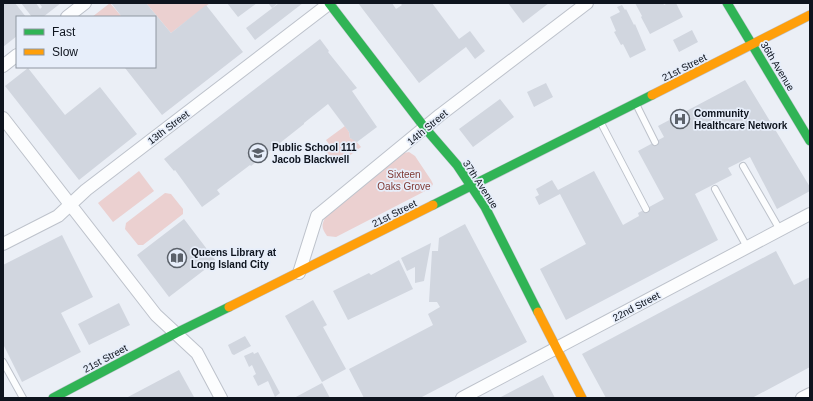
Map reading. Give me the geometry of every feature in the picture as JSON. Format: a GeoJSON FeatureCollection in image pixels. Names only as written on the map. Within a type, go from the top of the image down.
{"type":"FeatureCollection","features":[{"type":"Feature","properties":{"kind":"main road","name":"37th Avenue"},"geometry":{"type":"LineString","coordinates":[[329,3],[425,128],[457,165],[485,207],[582,398]]}},
{"type":"Feature","properties":{"kind":"main road","name":"36th Avenue"},"geometry":{"type":"LineString","coordinates":[[727,3],[810,140]]}},
{"type":"Feature","properties":{"kind":"main road","name":"21st Street"},"geometry":{"type":"LineString","coordinates":[[52,398],[176,334],[636,104],[810,15]]}},
{"type":"Feature","properties":{"kind":"street"},"geometry":{"type":"LineString","coordinates":[[68,16],[85,3]]}},
{"type":"Feature","properties":{"kind":"street","name":"13th Street"},"geometry":{"type":"LineString","coordinates":[[3,244],[58,216],[86,190],[329,3]]}},
{"type":"Feature","properties":{"kind":"street","name":"14th Street"},"geometry":{"type":"LineString","coordinates":[[299,273],[317,216],[425,128],[587,3]]}},
{"type":"Feature","properties":{"kind":"street"},"geometry":{"type":"LineString","coordinates":[[3,66],[16,56]]}},
{"type":"Feature","properties":{"kind":"street"},"geometry":{"type":"LineString","coordinates":[[3,118],[156,315],[197,353],[221,398]]}},
{"type":"Feature","properties":{"kind":"street","name":"22nd Street"},"geometry":{"type":"LineString","coordinates":[[462,398],[810,214]]}},
{"type":"Feature","properties":{"kind":"street"},"geometry":{"type":"LineString","coordinates":[[802,398],[810,394]]}},
{"type":"Feature","properties":{"kind":"lane"},"geometry":{"type":"LineString","coordinates":[[636,104],[655,142]]}},
{"type":"Feature","properties":{"kind":"lane"},"geometry":{"type":"LineString","coordinates":[[600,122],[646,209]]}},
{"type":"Feature","properties":{"kind":"lane"},"geometry":{"type":"LineString","coordinates":[[743,166],[780,230]]}},
{"type":"Feature","properties":{"kind":"lane"},"geometry":{"type":"LineString","coordinates":[[715,189],[747,247]]}},
{"type":"Feature","properties":{"kind":"lane"},"geometry":{"type":"LineString","coordinates":[[3,362],[23,398]]}},
{"type":"Feature","properties":{"kind":"green space"},"geometry":{"type":"Polygon","coordinates":[[[110,3],[121,16],[93,16],[110,3]]]}},
{"type":"Feature","properties":{"kind":"green space"},"geometry":{"type":"Polygon","coordinates":[[[146,3],[210,3],[171,33],[146,3]]]}},
{"type":"Feature","properties":{"kind":"green space"},"geometry":{"type":"Polygon","coordinates":[[[345,126],[349,132],[350,138],[355,140],[361,147],[337,165],[323,148],[329,144],[326,140],[345,126]]]}},
{"type":"Feature","properties":{"kind":"green space","name":"Sixteen Oaks Grove"},"geometry":{"type":"Polygon","coordinates":[[[409,152],[415,156],[431,180],[433,184],[431,188],[336,237],[327,236],[323,227],[325,218],[404,153],[409,152]]]}},
{"type":"Feature","properties":{"kind":"green space"},"geometry":{"type":"Polygon","coordinates":[[[139,171],[154,191],[113,222],[98,203],[139,171]]]}},
{"type":"Feature","properties":{"kind":"green space"},"geometry":{"type":"Polygon","coordinates":[[[165,193],[171,194],[183,209],[183,214],[143,245],[138,245],[125,229],[126,223],[165,193]]]}},
{"type":"Feature","properties":{"kind":"building"},"geometry":{"type":"Polygon","coordinates":[[[3,3],[15,3],[25,16],[16,16],[16,37],[3,47],[3,3]]]}},
{"type":"Feature","properties":{"kind":"building"},"geometry":{"type":"Polygon","coordinates":[[[21,3],[36,3],[40,9],[42,7],[39,3],[61,3],[44,16],[31,16],[21,3]]]}},
{"type":"Feature","properties":{"kind":"building"},"geometry":{"type":"Polygon","coordinates":[[[111,3],[146,3],[171,33],[206,5],[243,52],[162,115],[125,68],[156,68],[156,16],[121,16],[111,3]]]}},
{"type":"Feature","properties":{"kind":"building"},"geometry":{"type":"Polygon","coordinates":[[[227,3],[257,3],[238,17],[227,3]]]}},
{"type":"Feature","properties":{"kind":"building"},"geometry":{"type":"Polygon","coordinates":[[[268,3],[278,3],[272,8],[268,3]]]}},
{"type":"Feature","properties":{"kind":"building"},"geometry":{"type":"Polygon","coordinates":[[[279,3],[303,3],[255,40],[246,28],[279,3]]]}},
{"type":"Feature","properties":{"kind":"building"},"geometry":{"type":"Polygon","coordinates":[[[358,3],[392,3],[396,9],[402,5],[400,3],[432,3],[459,39],[470,31],[485,51],[475,59],[466,47],[419,83],[358,3]]]}},
{"type":"Feature","properties":{"kind":"building"},"geometry":{"type":"Polygon","coordinates":[[[508,3],[549,3],[523,23],[508,3]]]}},
{"type":"Feature","properties":{"kind":"building"},"geometry":{"type":"Polygon","coordinates":[[[635,3],[663,3],[664,5],[668,3],[676,3],[683,17],[650,34],[635,3]]]}},
{"type":"Feature","properties":{"kind":"building"},"geometry":{"type":"Polygon","coordinates":[[[622,5],[625,10],[626,9],[634,25],[635,24],[646,50],[630,58],[623,44],[621,45],[614,32],[616,31],[610,17],[620,12],[617,7],[622,5]]]}},
{"type":"Feature","properties":{"kind":"building"},"geometry":{"type":"Polygon","coordinates":[[[692,30],[698,42],[679,52],[673,40],[692,30]]]}},
{"type":"Feature","properties":{"kind":"building","name":"Public School 111 Jacob Blackwell"},"geometry":{"type":"Polygon","coordinates":[[[320,39],[329,51],[328,52],[357,88],[352,91],[377,127],[357,142],[350,138],[349,132],[328,104],[251,166],[250,165],[217,190],[220,194],[202,207],[175,170],[174,171],[164,159],[320,39]]]}},
{"type":"Feature","properties":{"kind":"building"},"geometry":{"type":"Polygon","coordinates":[[[28,68],[65,115],[100,87],[137,134],[79,180],[5,86],[28,68]]]}},
{"type":"Feature","properties":{"kind":"building"},"geometry":{"type":"Polygon","coordinates":[[[745,80],[810,187],[810,191],[777,209],[750,157],[728,168],[732,175],[695,194],[718,240],[566,320],[540,269],[586,244],[560,194],[539,205],[535,197],[539,195],[536,189],[552,180],[558,190],[594,171],[623,225],[639,216],[638,213],[664,199],[638,151],[664,137],[658,126],[745,80]]]}},
{"type":"Feature","properties":{"kind":"building"},"geometry":{"type":"Polygon","coordinates":[[[546,83],[553,97],[534,107],[527,92],[546,83]]]}},
{"type":"Feature","properties":{"kind":"building"},"geometry":{"type":"Polygon","coordinates":[[[500,99],[514,117],[473,147],[459,129],[500,99]]]}},
{"type":"Feature","properties":{"kind":"building","name":"Queens Library at Long Island City"},"geometry":{"type":"Polygon","coordinates":[[[184,219],[216,261],[169,297],[137,255],[184,219]]]}},
{"type":"Feature","properties":{"kind":"building"},"geometry":{"type":"Polygon","coordinates":[[[465,224],[527,342],[420,398],[364,398],[349,369],[433,325],[428,314],[440,307],[437,302],[429,302],[432,251],[438,251],[439,238],[465,224]]]}},
{"type":"Feature","properties":{"kind":"building"},"geometry":{"type":"Polygon","coordinates":[[[62,235],[93,297],[61,313],[81,352],[22,382],[3,344],[3,265],[62,235]]]}},
{"type":"Feature","properties":{"kind":"building"},"geometry":{"type":"Polygon","coordinates":[[[431,243],[424,281],[415,283],[415,267],[407,271],[401,258],[431,243]]]}},
{"type":"Feature","properties":{"kind":"building"},"geometry":{"type":"Polygon","coordinates":[[[776,251],[794,285],[810,277],[810,367],[752,398],[606,398],[582,354],[776,251]]]}},
{"type":"Feature","properties":{"kind":"building"},"geometry":{"type":"Polygon","coordinates":[[[399,260],[413,289],[348,320],[333,291],[369,273],[371,275],[399,260]]]}},
{"type":"Feature","properties":{"kind":"building"},"geometry":{"type":"Polygon","coordinates":[[[313,300],[327,325],[323,327],[346,369],[322,382],[285,316],[313,300]]]}},
{"type":"Feature","properties":{"kind":"building"},"geometry":{"type":"Polygon","coordinates":[[[119,303],[130,325],[89,345],[78,324],[119,303]]]}},
{"type":"Feature","properties":{"kind":"building"},"geometry":{"type":"Polygon","coordinates":[[[245,336],[251,346],[234,355],[232,354],[228,345],[245,336]]]}},
{"type":"Feature","properties":{"kind":"building"},"geometry":{"type":"Polygon","coordinates":[[[253,352],[254,354],[258,352],[280,393],[275,397],[268,381],[258,386],[253,376],[256,374],[252,365],[249,367],[244,356],[253,352]]]}},
{"type":"Feature","properties":{"kind":"building"},"geometry":{"type":"Polygon","coordinates":[[[179,370],[194,397],[126,398],[179,370]]]}},
{"type":"Feature","properties":{"kind":"building"},"geometry":{"type":"Polygon","coordinates":[[[543,375],[555,398],[499,398],[543,375]]]}},
{"type":"Feature","properties":{"kind":"building"},"geometry":{"type":"Polygon","coordinates":[[[322,383],[330,398],[294,398],[322,383]]]}},
{"type":"Feature","properties":{"kind":"traffic: fast"},"geometry":{"type":"LineString","coordinates":[[329,3],[425,128],[457,165],[485,207],[538,312]]}},
{"type":"Feature","properties":{"kind":"traffic: fast"},"geometry":{"type":"LineString","coordinates":[[727,3],[810,141]]}},
{"type":"Feature","properties":{"kind":"traffic: fast"},"geometry":{"type":"LineString","coordinates":[[433,205],[652,95]]}},
{"type":"Feature","properties":{"kind":"traffic: fast"},"geometry":{"type":"LineString","coordinates":[[53,398],[176,333],[229,307]]}},
{"type":"Feature","properties":{"kind":"traffic: slow"},"geometry":{"type":"LineString","coordinates":[[652,95],[810,15]]}},
{"type":"Feature","properties":{"kind":"traffic: slow"},"geometry":{"type":"LineString","coordinates":[[229,307],[433,205]]}},
{"type":"Feature","properties":{"kind":"traffic: slow"},"geometry":{"type":"LineString","coordinates":[[538,312],[582,398]]}},
{"type":"Feature","properties":{"kind":"place","name":"Community Healthcare Network"},"geometry":{"type":"Point","coordinates":[680,119]}},
{"type":"Feature","properties":{"kind":"place","name":"Public School 111 Jacob Blackwell"},"geometry":{"type":"Point","coordinates":[258,153]}},
{"type":"Feature","properties":{"kind":"place","name":"Queens Library at Long Island City"},"geometry":{"type":"Point","coordinates":[177,258]}}]}
